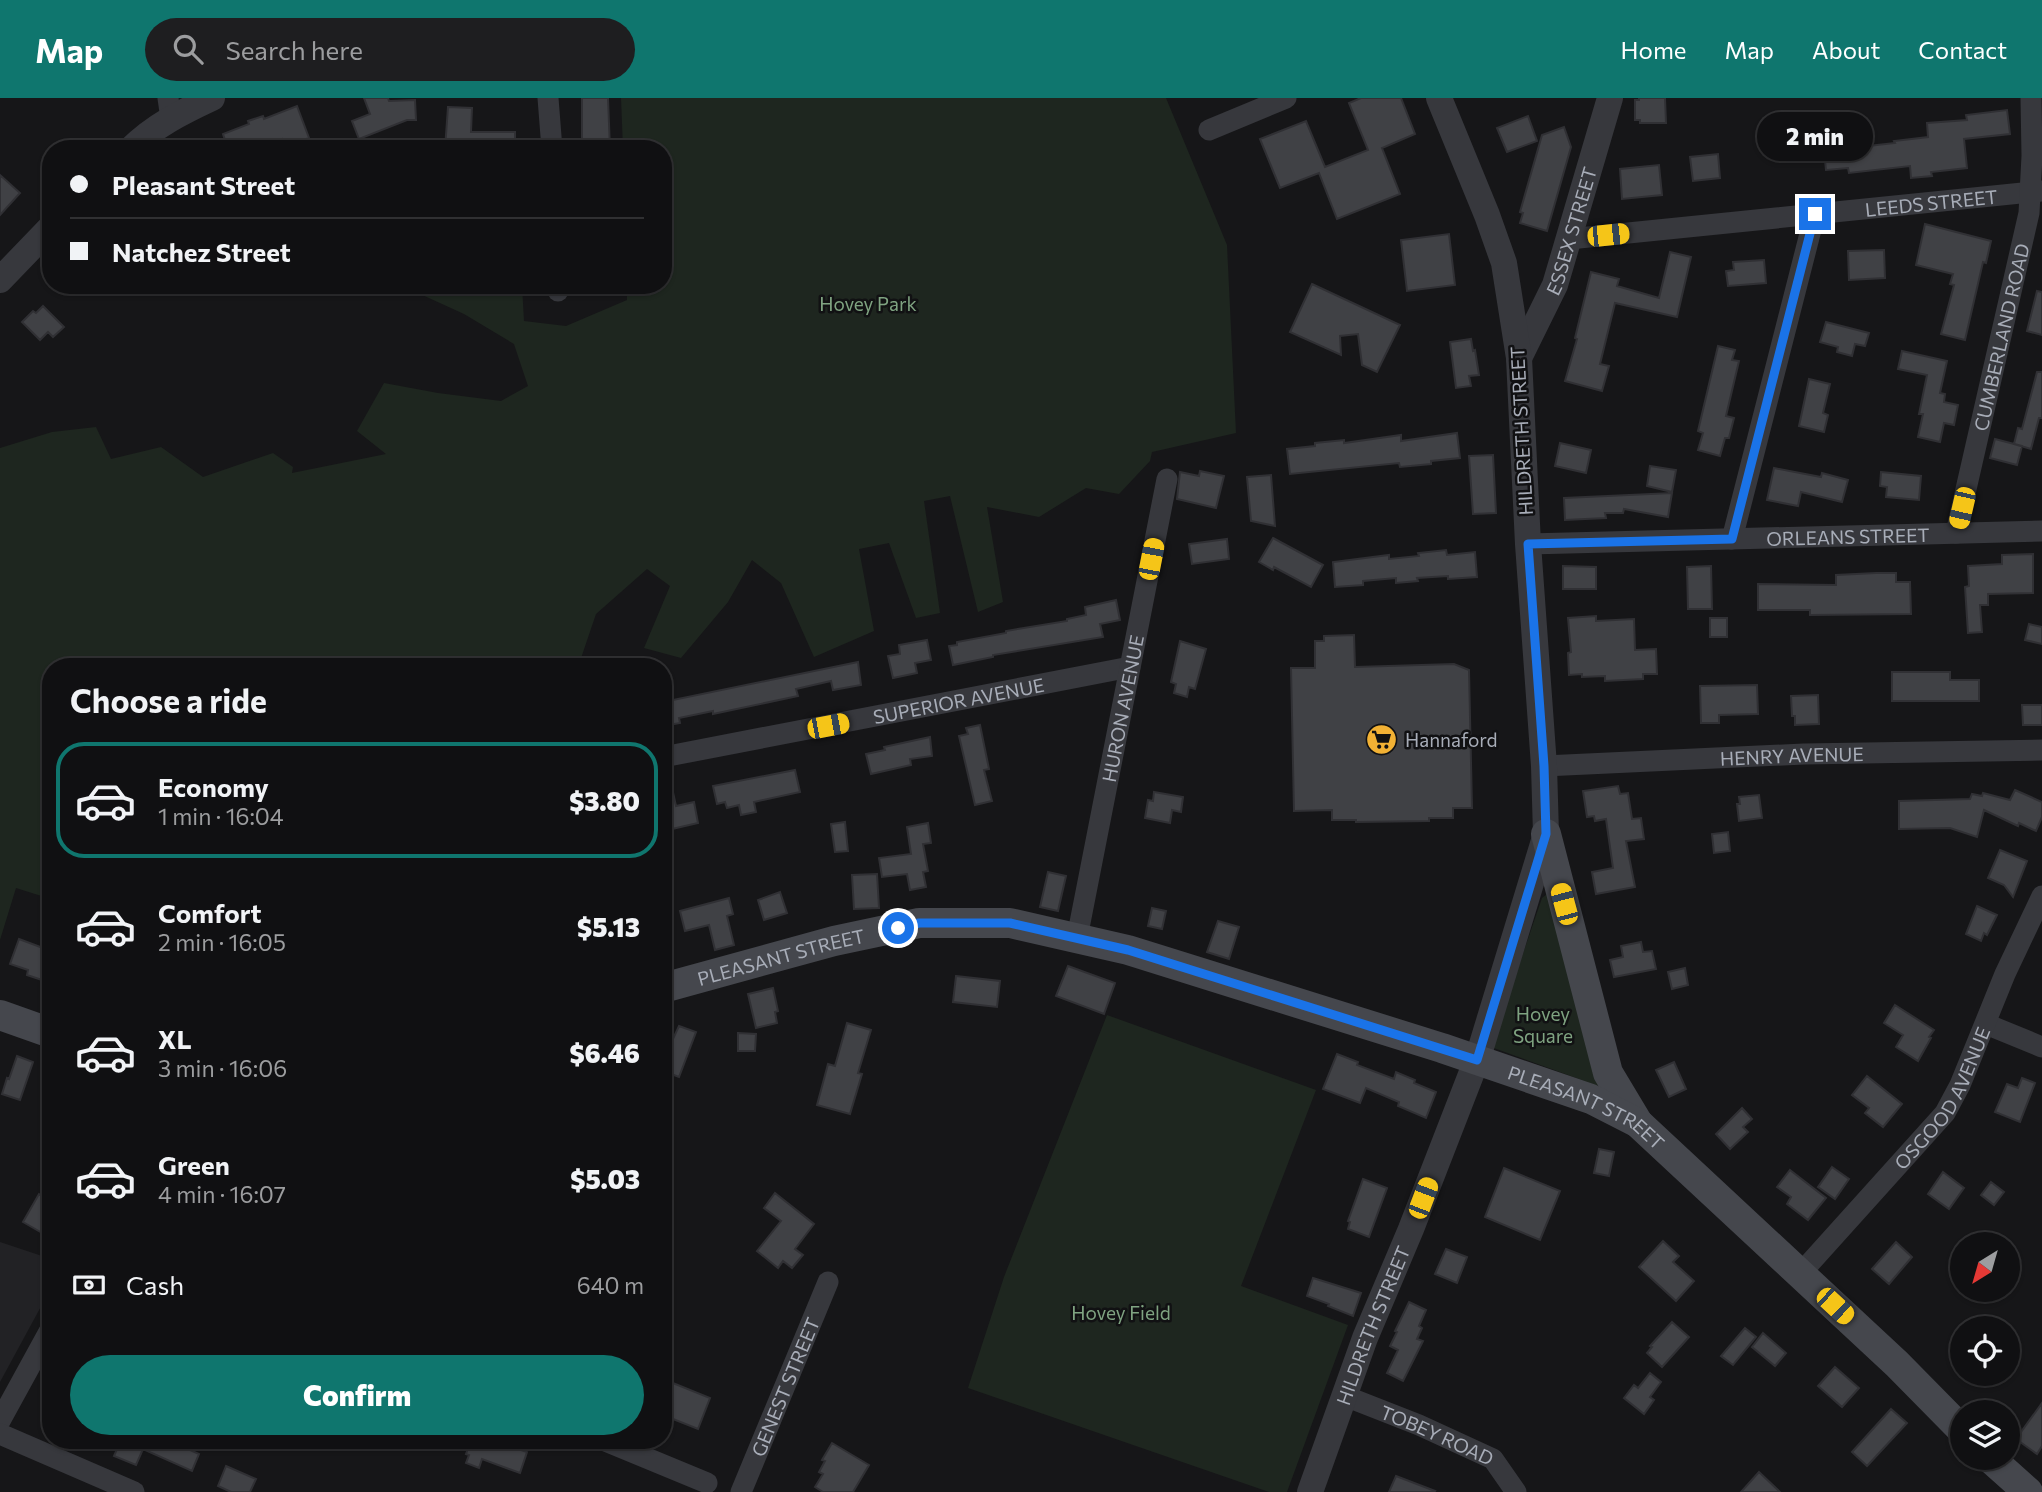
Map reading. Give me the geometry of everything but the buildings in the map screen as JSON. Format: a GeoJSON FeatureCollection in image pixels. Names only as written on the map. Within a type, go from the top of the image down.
{"type":"FeatureCollection","features":[{"type":"Feature","properties":{"kind":"main road"},"geometry":{"type":"LineString","coordinates":[[1546,834],[1608,1073],[1638,1123]]}},
{"type":"Feature","properties":{"kind":"main road","name":"PLEASANT STREET"},"geometry":{"type":"LineString","coordinates":[[672,986],[834,941],[919,923],[1010,923],[1128,950],[1591,1098],[1638,1123],[1897,1364],[1950,1418]]}},
{"type":"Feature","properties":{"kind":"main road"},"geometry":{"type":"LineString","coordinates":[[0,1015],[42,1029]]}},
{"type":"Feature","properties":{"kind":"main road"},"geometry":{"type":"LineString","coordinates":[[2003,1470],[2028,1492]]}},
{"type":"Feature","properties":{"kind":"street"},"geometry":{"type":"LineString","coordinates":[[140,140],[169,108],[212,98]]}},
{"type":"Feature","properties":{"kind":"street"},"geometry":{"type":"LineString","coordinates":[[548,98],[551,140]]}},
{"type":"Feature","properties":{"kind":"street"},"geometry":{"type":"LineString","coordinates":[[1209,130],[1286,98]]}},
{"type":"Feature","properties":{"kind":"street","name":"HILDRETH STREET"},"geometry":{"type":"LineString","coordinates":[[1310,1492],[1366,1338],[1477,1060],[1546,834],[1519,358],[1504,263],[1439,98]]}},
{"type":"Feature","properties":{"kind":"street","name":"ESSEX STREET"},"geometry":{"type":"LineString","coordinates":[[1519,358],[1555,285],[1610,98]]}},
{"type":"Feature","properties":{"kind":"street","name":"CUMBERLAND ROAD"},"geometry":{"type":"LineString","coordinates":[[1956,533],[2036,192],[2031,98]]}},
{"type":"Feature","properties":{"kind":"street","name":"LEEDS STREET"},"geometry":{"type":"LineString","coordinates":[[1569,239],[2036,192]]}},
{"type":"Feature","properties":{"kind":"street"},"geometry":{"type":"LineString","coordinates":[[1732,539],[1815,214]]}},
{"type":"Feature","properties":{"kind":"street"},"geometry":{"type":"LineString","coordinates":[[0,280],[42,237]]}},
{"type":"Feature","properties":{"kind":"street","name":"HURON AVENUE"},"geometry":{"type":"LineString","coordinates":[[1077,938],[1167,479]]}},
{"type":"Feature","properties":{"kind":"street","name":"ORLEANS STREET"},"geometry":{"type":"LineString","coordinates":[[1528,544],[2042,531]]}},
{"type":"Feature","properties":{"kind":"street","name":"SUPERIOR AVENUE"},"geometry":{"type":"LineString","coordinates":[[672,755],[1130,667]]}},
{"type":"Feature","properties":{"kind":"street","name":"HENRY AVENUE"},"geometry":{"type":"LineString","coordinates":[[1544,766],[1804,754],[2042,750]]}},
{"type":"Feature","properties":{"kind":"street","name":"OSGOOD AVENUE"},"geometry":{"type":"LineString","coordinates":[[1800,1274],[1945,1113],[1960,1086],[2016,949],[2042,896]]}},
{"type":"Feature","properties":{"kind":"street"},"geometry":{"type":"LineString","coordinates":[[1986,1024],[2042,1047]]}},
{"type":"Feature","properties":{"kind":"street","name":"GENEST STREET"},"geometry":{"type":"LineString","coordinates":[[741,1492],[828,1282]]}},
{"type":"Feature","properties":{"kind":"street"},"geometry":{"type":"LineString","coordinates":[[0,1421],[42,1344]]}},
{"type":"Feature","properties":{"kind":"street","name":"TOBEY ROAD"},"geometry":{"type":"LineString","coordinates":[[1345,1396],[1419,1425],[1493,1459],[1516,1492]]}},
{"type":"Feature","properties":{"kind":"street"},"geometry":{"type":"LineString","coordinates":[[0,1434],[134,1492]]}},
{"type":"Feature","properties":{"kind":"street"},"geometry":{"type":"LineString","coordinates":[[625,1449],[707,1483]]}},
{"type":"Feature","properties":{"kind":"shaded area"},"geometry":{"type":"Polygon","coordinates":[[[0,1242],[42,1256],[42,1305],[0,1382],[0,1242]]]}},
{"type":"Feature","properties":{"kind":"green space","name":"Hovey Park"},"geometry":{"type":"Polygon","coordinates":[[[621,98],[1166,98],[1227,245],[1236,433],[1152,452],[1150,461],[1119,494],[1086,488],[1039,517],[987,507],[1003,602],[978,612],[950,496],[924,501],[940,613],[916,618],[889,543],[859,549],[874,631],[814,657],[781,583],[752,560],[728,602],[681,658],[644,648],[670,586],[647,569],[596,614],[581,658],[42,658],[42,896],[16,888],[0,940],[0,448],[52,432],[96,427],[111,459],[161,447],[203,477],[273,453],[293,467],[292,473],[386,454],[357,431],[384,383],[501,401],[528,386],[514,344],[464,314],[420,294],[522,294],[524,321],[566,326],[627,300],[627,294],[672,294],[672,140],[623,140],[621,98]]]}},
{"type":"Feature","properties":{"kind":"green space","name":"Hovey Square"},"geometry":{"type":"Polygon","coordinates":[[[1547,894],[1601,1087],[1491,1047],[1542,898],[1547,894]]]}},
{"type":"Feature","properties":{"kind":"green space","name":"Hovey Field"},"geometry":{"type":"Polygon","coordinates":[[[1107,1015],[1316,1090],[1241,1286],[1348,1325],[1287,1492],[1269,1492],[968,1388],[1004,1277],[1107,1015]]]}},
{"type":"Feature","properties":{"kind":"place","name":"Hannaford"},"geometry":{"type":"Point","coordinates":[1382,739]}},
{"type":"Feature","properties":{"kind":"route"},"geometry":{"type":"LineString","coordinates":[[898,928],[919,923],[1010,923],[1128,950],[1477,1060],[1546,834],[1544,766],[1528,544],[1732,539],[1815,214]]}}]}
